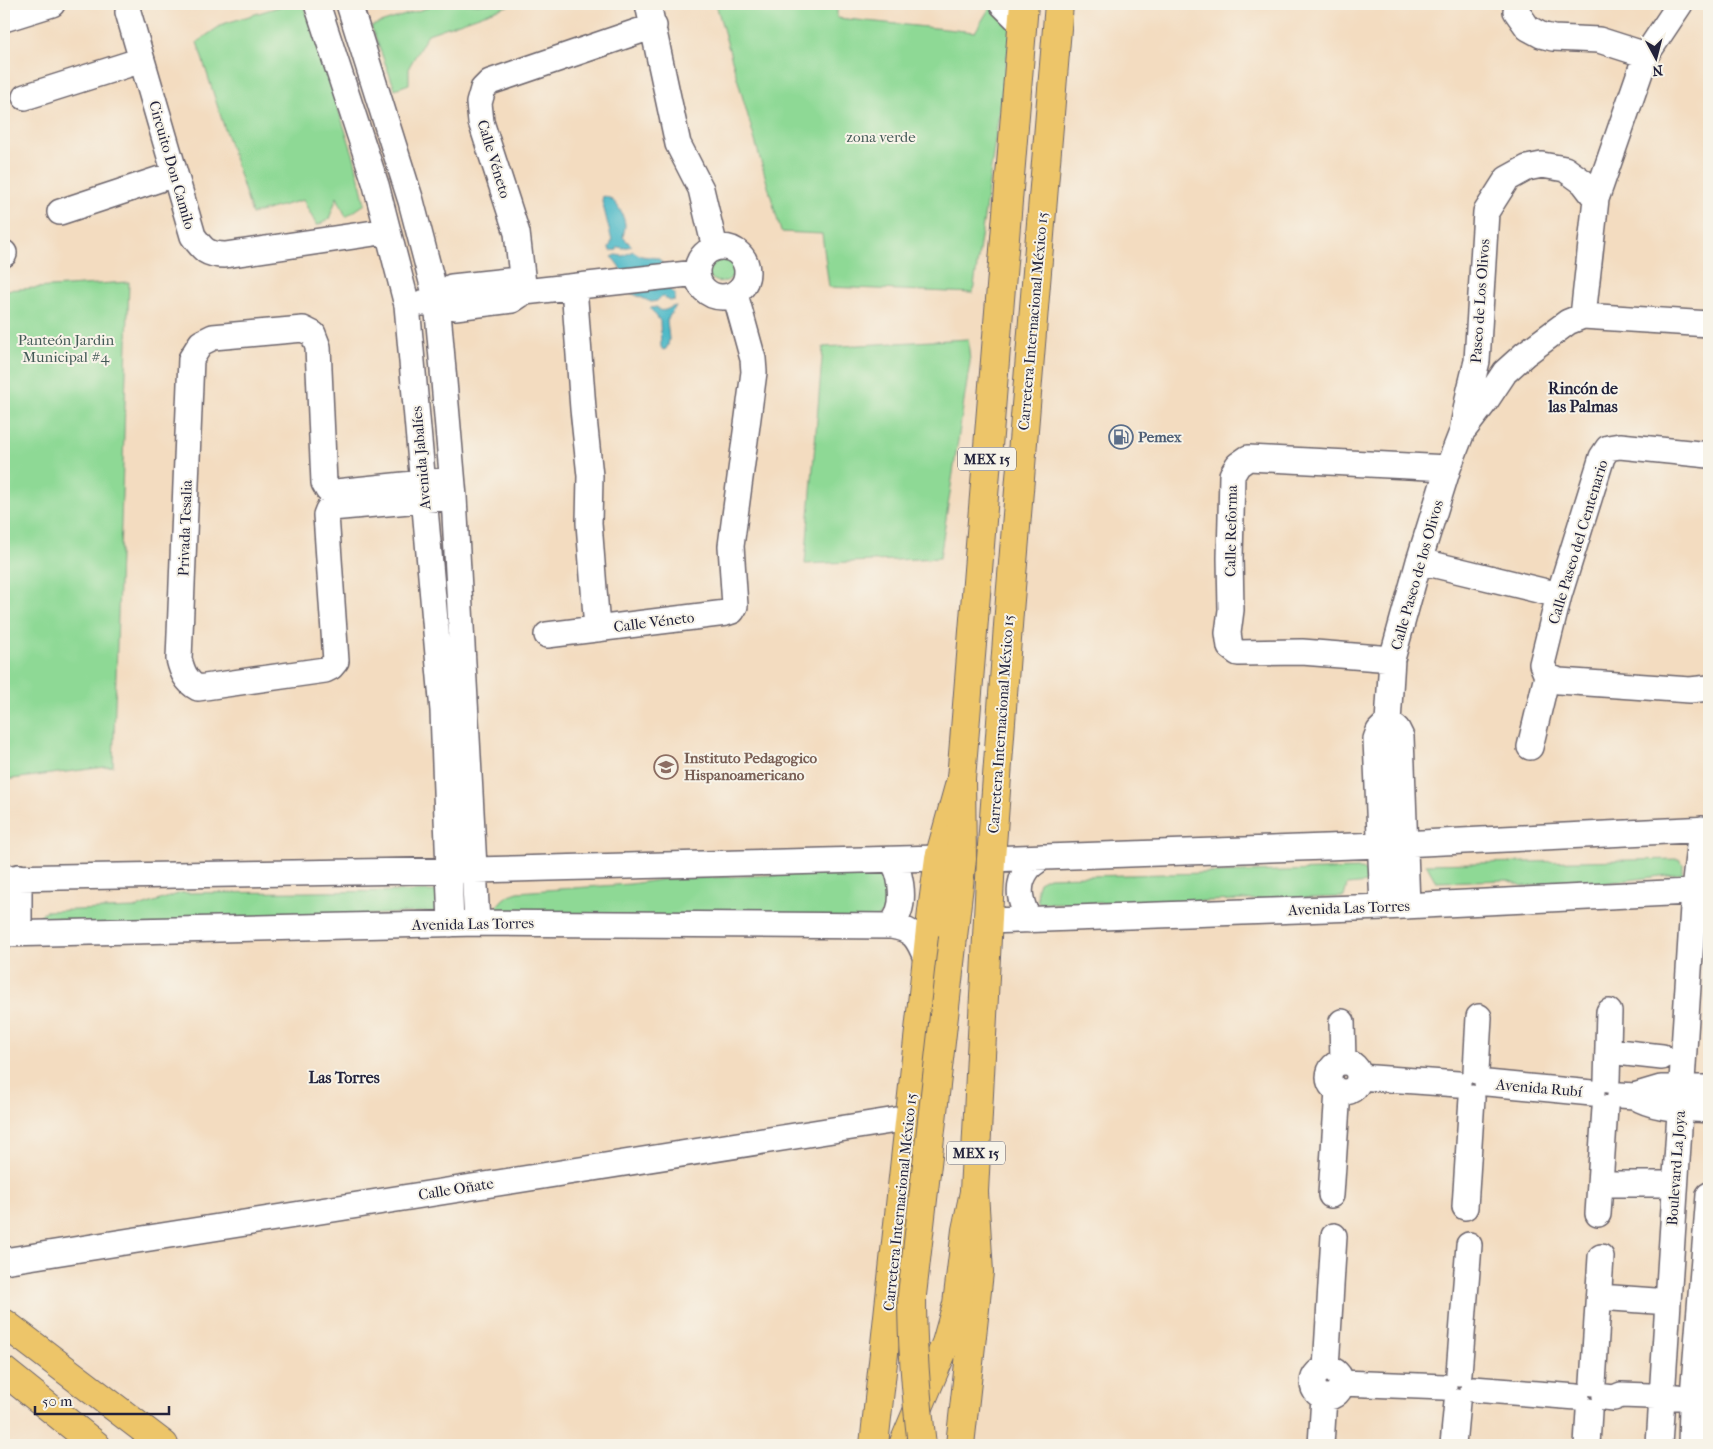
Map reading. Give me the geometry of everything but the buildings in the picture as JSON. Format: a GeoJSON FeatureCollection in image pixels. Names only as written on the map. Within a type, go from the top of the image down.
{"type":"FeatureCollection","features":[{"type":"Feature","properties":{"kind":"main road","name":"Carretera Internacional México 15"},"geometry":{"type":"LineString","coordinates":[[960,1445],[980,1272],[974,1192],[991,859],[1009,612],[1059,4]]}},
{"type":"Feature","properties":{"kind":"main road","name":"MEX 15"},"geometry":{"type":"LineString","coordinates":[[922,1445],[912,1328],[912,1295],[962,859],[961,778],[1023,14]]}},
{"type":"Feature","properties":{"kind":"main road","name":"MEX 15"},"geometry":{"type":"LineString","coordinates":[[926,958],[939,858],[961,778]]}},
{"type":"Feature","properties":{"kind":"main road","name":"Carretera Internacional México 15"},"geometry":{"type":"LineString","coordinates":[[874,1445],[926,958]]}},
{"type":"Feature","properties":{"kind":"main road"},"geometry":{"type":"LineString","coordinates":[[903,1445],[946,1343],[957,1304],[966,1230],[974,1192]]}},
{"type":"Feature","properties":{"kind":"main road"},"geometry":{"type":"LineString","coordinates":[[4,1323],[164,1445]]}},
{"type":"Feature","properties":{"kind":"main road"},"geometry":{"type":"LineString","coordinates":[[4,1371],[96,1445]]}},
{"type":"Feature","properties":{"kind":"street"},"geometry":{"type":"LineString","coordinates":[[4,19],[52,4]]}},
{"type":"Feature","properties":{"kind":"street","name":"Avenida Jabalíes"},"geometry":{"type":"LineString","coordinates":[[317,4],[376,185],[406,304],[443,711],[462,869],[478,923]]}},
{"type":"Feature","properties":{"kind":"street","name":"Avenida Jabalíes"},"geometry":{"type":"LineString","coordinates":[[348,4],[411,201],[439,301],[453,489],[467,724],[462,869],[451,924]]}},
{"type":"Feature","properties":{"kind":"street"},"geometry":{"type":"LineString","coordinates":[[1002,4],[1023,14]]}},
{"type":"Feature","properties":{"kind":"street"},"geometry":{"type":"LineString","coordinates":[[1680,4],[1646,55],[1596,200],[1583,316],[1709,324]]}},
{"type":"Feature","properties":{"kind":"street"},"geometry":{"type":"LineString","coordinates":[[1517,8],[1528,28],[1542,35],[1554,38],[1599,40],[1646,55]]}},
{"type":"Feature","properties":{"kind":"street","name":"Circuito Don Camilo"},"geometry":{"type":"LineString","coordinates":[[128,12],[193,236],[203,250],[214,255],[225,255],[388,231]]}},
{"type":"Feature","properties":{"kind":"street","name":"Calle Véneto"},"geometry":{"type":"LineString","coordinates":[[523,292],[517,232],[481,122],[479,103],[483,89],[490,82],[651,15],[678,144],[701,189],[715,248]]}},
{"type":"Feature","properties":{"kind":"street"},"geometry":{"type":"LineString","coordinates":[[26,97],[142,60]]}},
{"type":"Feature","properties":{"kind":"street","name":"Paseo de Los Olivos"},"geometry":{"type":"LineString","coordinates":[[1462,432],[1477,361],[1486,212],[1507,179],[1526,168],[1542,165],[1565,169],[1582,182],[1596,200]]}},
{"type":"Feature","properties":{"kind":"street"},"geometry":{"type":"LineString","coordinates":[[60,212],[175,174]]}},
{"type":"Feature","properties":{"kind":"street"},"geometry":{"type":"LineString","coordinates":[[376,185],[402,175]]}},
{"type":"Feature","properties":{"kind":"street"},"geometry":{"type":"LineString","coordinates":[[406,304],[439,301],[456,307],[512,300],[523,292],[687,274],[698,281],[703,289],[710,294],[718,297],[727,297],[741,289],[745,282],[747,266],[744,259],[738,253],[724,247],[715,248],[704,254],[687,274]]}},
{"type":"Feature","properties":{"kind":"street","name":"Calle Véneto"},"geometry":{"type":"LineString","coordinates":[[574,287],[583,415],[590,476],[589,523],[597,630],[726,613],[732,611],[735,606],[731,546],[754,372],[753,359],[734,294]]}},
{"type":"Feature","properties":{"kind":"street","name":"Paseo de Los Olivos"},"geometry":{"type":"LineString","coordinates":[[1462,432],[1505,372],[1568,322],[1583,316]]}},
{"type":"Feature","properties":{"kind":"street","name":"Privada Tesalia"},"geometry":{"type":"LineString","coordinates":[[303,329],[313,334],[318,347],[324,483],[328,500],[326,515],[336,661],[325,670],[198,688],[190,684],[182,670],[179,659],[191,359],[201,343],[214,337],[303,329]]}},
{"type":"Feature","properties":{"kind":"street"},"geometry":{"type":"LineString","coordinates":[[1477,361],[1487,373],[1505,372]]}},
{"type":"Feature","properties":{"kind":"street","name":"Calle Paseo de los Olivos"},"geometry":{"type":"LineString","coordinates":[[1383,907],[1393,844],[1401,737],[1397,729],[1388,722],[1392,659],[1419,562],[1448,468],[1462,432]]}},
{"type":"Feature","properties":{"kind":"street","name":"Calle Paseo del Centenario"},"geometry":{"type":"LineString","coordinates":[[1530,747],[1547,676],[1542,664],[1559,596],[1602,457],[1608,448],[1620,446],[1709,455]]}},
{"type":"Feature","properties":{"kind":"street","name":"Calle Reforma"},"geometry":{"type":"LineString","coordinates":[[1392,659],[1302,652],[1238,653],[1230,647],[1228,633],[1232,475],[1238,465],[1248,458],[1448,468]]}},
{"type":"Feature","properties":{"kind":"street"},"geometry":{"type":"LineString","coordinates":[[328,500],[331,508],[424,491],[453,489]]}},
{"type":"Feature","properties":{"kind":"street"},"geometry":{"type":"LineString","coordinates":[[1419,562],[1559,596]]}},
{"type":"Feature","properties":{"kind":"street"},"geometry":{"type":"LineString","coordinates":[[547,635],[597,630]]}},
{"type":"Feature","properties":{"kind":"street"},"geometry":{"type":"LineString","coordinates":[[1547,676],[1559,681],[1690,690],[1708,683]]}},
{"type":"Feature","properties":{"kind":"street"},"geometry":{"type":"LineString","coordinates":[[991,859],[1393,844],[1705,829],[1702,891]]}},
{"type":"Feature","properties":{"kind":"street"},"geometry":{"type":"LineString","coordinates":[[1393,844],[1407,906]]}},
{"type":"Feature","properties":{"kind":"street"},"geometry":{"type":"LineString","coordinates":[[1029,920],[1020,903],[1021,885],[1027,870],[1042,857]]}},
{"type":"Feature","properties":{"kind":"street"},"geometry":{"type":"LineString","coordinates":[[12,933],[11,877],[939,858]]}},
{"type":"Feature","properties":{"kind":"street"},"geometry":{"type":"LineString","coordinates":[[891,860],[897,869],[901,901],[900,910],[891,926]]}},
{"type":"Feature","properties":{"kind":"street","name":"Avenida Las Torres"},"geometry":{"type":"LineString","coordinates":[[988,921],[1407,906],[1702,891]]}},
{"type":"Feature","properties":{"kind":"street","name":"Boulevard La Joya"},"geometry":{"type":"LineString","coordinates":[[1658,1445],[1681,1097],[1702,891]]}},
{"type":"Feature","properties":{"kind":"street","name":"Avenida Las Torres"},"geometry":{"type":"LineString","coordinates":[[12,933],[478,923],[891,926],[902,927],[915,936],[926,958]]}},
{"type":"Feature","properties":{"kind":"street"},"geometry":{"type":"LineString","coordinates":[[1598,1214],[1612,1094],[1608,1051],[1609,1012]]}},
{"type":"Feature","properties":{"kind":"street"},"geometry":{"type":"LineString","coordinates":[[1465,1207],[1478,1017]]}},
{"type":"Feature","properties":{"kind":"street"},"geometry":{"type":"LineString","coordinates":[[1331,1195],[1338,1091],[1331,1086],[1328,1079],[1329,1070],[1335,1064],[1351,1069],[1342,1022]]}},
{"type":"Feature","properties":{"kind":"street"},"geometry":{"type":"LineString","coordinates":[[1608,1051],[1662,1057]]}},
{"type":"Feature","properties":{"kind":"street","name":"Avenida Rubí"},"geometry":{"type":"LineString","coordinates":[[1351,1069],[1473,1084],[1612,1094],[1661,1088],[1681,1097]]}},
{"type":"Feature","properties":{"kind":"street"},"geometry":{"type":"LineString","coordinates":[[1681,1097],[1709,1088]]}},
{"type":"Feature","properties":{"kind":"street"},"geometry":{"type":"LineString","coordinates":[[1681,1097],[1709,1110]]}},
{"type":"Feature","properties":{"kind":"street","name":"Calle Oñate"},"geometry":{"type":"LineString","coordinates":[[4,1261],[909,1118]]}},
{"type":"Feature","properties":{"kind":"street"},"geometry":{"type":"LineString","coordinates":[[1600,1184],[1662,1184]]}},
{"type":"Feature","properties":{"kind":"street"},"geometry":{"type":"LineString","coordinates":[[1691,1445],[1699,1380],[1709,1195]]}},
{"type":"Feature","properties":{"kind":"street"},"geometry":{"type":"LineString","coordinates":[[1321,1445],[1331,1383],[1334,1236]]}},
{"type":"Feature","properties":{"kind":"street"},"geometry":{"type":"LineString","coordinates":[[1452,1445],[1469,1245]]}},
{"type":"Feature","properties":{"kind":"street"},"geometry":{"type":"LineString","coordinates":[[1587,1445],[1596,1397],[1601,1257]]}},
{"type":"Feature","properties":{"kind":"street"},"geometry":{"type":"LineString","coordinates":[[1599,1297],[1655,1301]]}},
{"type":"Feature","properties":{"kind":"street"},"geometry":{"type":"LineString","coordinates":[[1662,1384],[1699,1380]]}},
{"type":"Feature","properties":{"kind":"street"},"geometry":{"type":"LineString","coordinates":[[1331,1383],[1458,1388],[1596,1397],[1639,1407],[1662,1384],[1699,1380]]}},
{"type":"Feature","properties":{"kind":"green space"},"geometry":{"type":"Polygon","coordinates":[[[288,4],[304,4],[354,157],[365,204],[346,217],[337,197],[329,219],[317,226],[303,200],[252,214],[197,42],[223,24],[288,4]]]}},
{"type":"Feature","properties":{"kind":"green space"},"geometry":{"type":"Polygon","coordinates":[[[439,4],[513,4],[428,34],[409,67],[409,84],[395,89],[371,26],[439,4]]]}},
{"type":"Feature","properties":{"kind":"green space","name":"zona verde"},"geometry":{"type":"Polygon","coordinates":[[[716,4],[837,4],[837,18],[975,32],[992,4],[1012,23],[973,293],[829,287],[822,234],[781,232],[716,4]]]}},
{"type":"Feature","properties":{"kind":"green space"},"geometry":{"type":"Polygon","coordinates":[[[721,252],[732,256],[736,267],[732,278],[721,282],[710,278],[706,267],[710,256],[721,252]]]}},
{"type":"Feature","properties":{"kind":"green space","name":"Panteón Jardin Municipal #4"},"geometry":{"type":"Polygon","coordinates":[[[129,282],[113,766],[4,780],[4,290],[129,282]]]}},
{"type":"Feature","properties":{"kind":"green space"},"geometry":{"type":"Polygon","coordinates":[[[968,339],[970,362],[940,558],[805,564],[823,347],[968,339]]]}},
{"type":"Feature","properties":{"kind":"green space"},"geometry":{"type":"Polygon","coordinates":[[[1679,859],[1683,864],[1683,873],[1591,885],[1523,886],[1507,880],[1436,882],[1426,864],[1679,859]]]}},
{"type":"Feature","properties":{"kind":"green space"},"geometry":{"type":"Polygon","coordinates":[[[1362,869],[1369,874],[1369,883],[1347,885],[1344,897],[1138,903],[1038,903],[1037,888],[1039,882],[1049,877],[1362,869]]]}},
{"type":"Feature","properties":{"kind":"green space"},"geometry":{"type":"Polygon","coordinates":[[[884,871],[891,892],[888,908],[878,916],[856,926],[494,912],[503,899],[518,892],[630,884],[666,879],[884,871]]]}},
{"type":"Feature","properties":{"kind":"green space"},"geometry":{"type":"Polygon","coordinates":[[[443,891],[445,911],[34,931],[35,920],[45,911],[136,908],[181,893],[443,891]]]}},
{"type":"Feature","properties":{"kind":"water"},"geometry":{"type":"Polygon","coordinates":[[[603,196],[615,202],[625,224],[623,237],[632,246],[618,247],[617,250],[610,251],[609,248],[612,241],[602,201],[603,196]]]}},
{"type":"Feature","properties":{"kind":"water"},"geometry":{"type":"Polygon","coordinates":[[[633,251],[641,256],[658,258],[661,261],[666,286],[675,294],[675,300],[670,301],[662,296],[657,301],[651,302],[631,293],[619,266],[612,257],[616,255],[623,256],[633,251]]]}},
{"type":"Feature","properties":{"kind":"water"},"geometry":{"type":"Polygon","coordinates":[[[676,306],[667,320],[669,339],[666,349],[663,350],[661,347],[660,321],[650,308],[657,307],[659,310],[664,310],[676,306]]]}},
{"type":"Feature","properties":{"kind":"place","name":"Pemex"},"geometry":{"type":"Point","coordinates":[1121,437]}},
{"type":"Feature","properties":{"kind":"place","name":"Instituto Pedagogico Hispanoamericano"},"geometry":{"type":"Point","coordinates":[666,767]}},
{"type":"Feature","properties":{"kind":"district","name":"Rincón de las Palmas"},"geometry":{"type":"Point","coordinates":[1583,397]}},
{"type":"Feature","properties":{"kind":"district","name":"Las Torres"},"geometry":{"type":"Point","coordinates":[344,1077]}}]}
